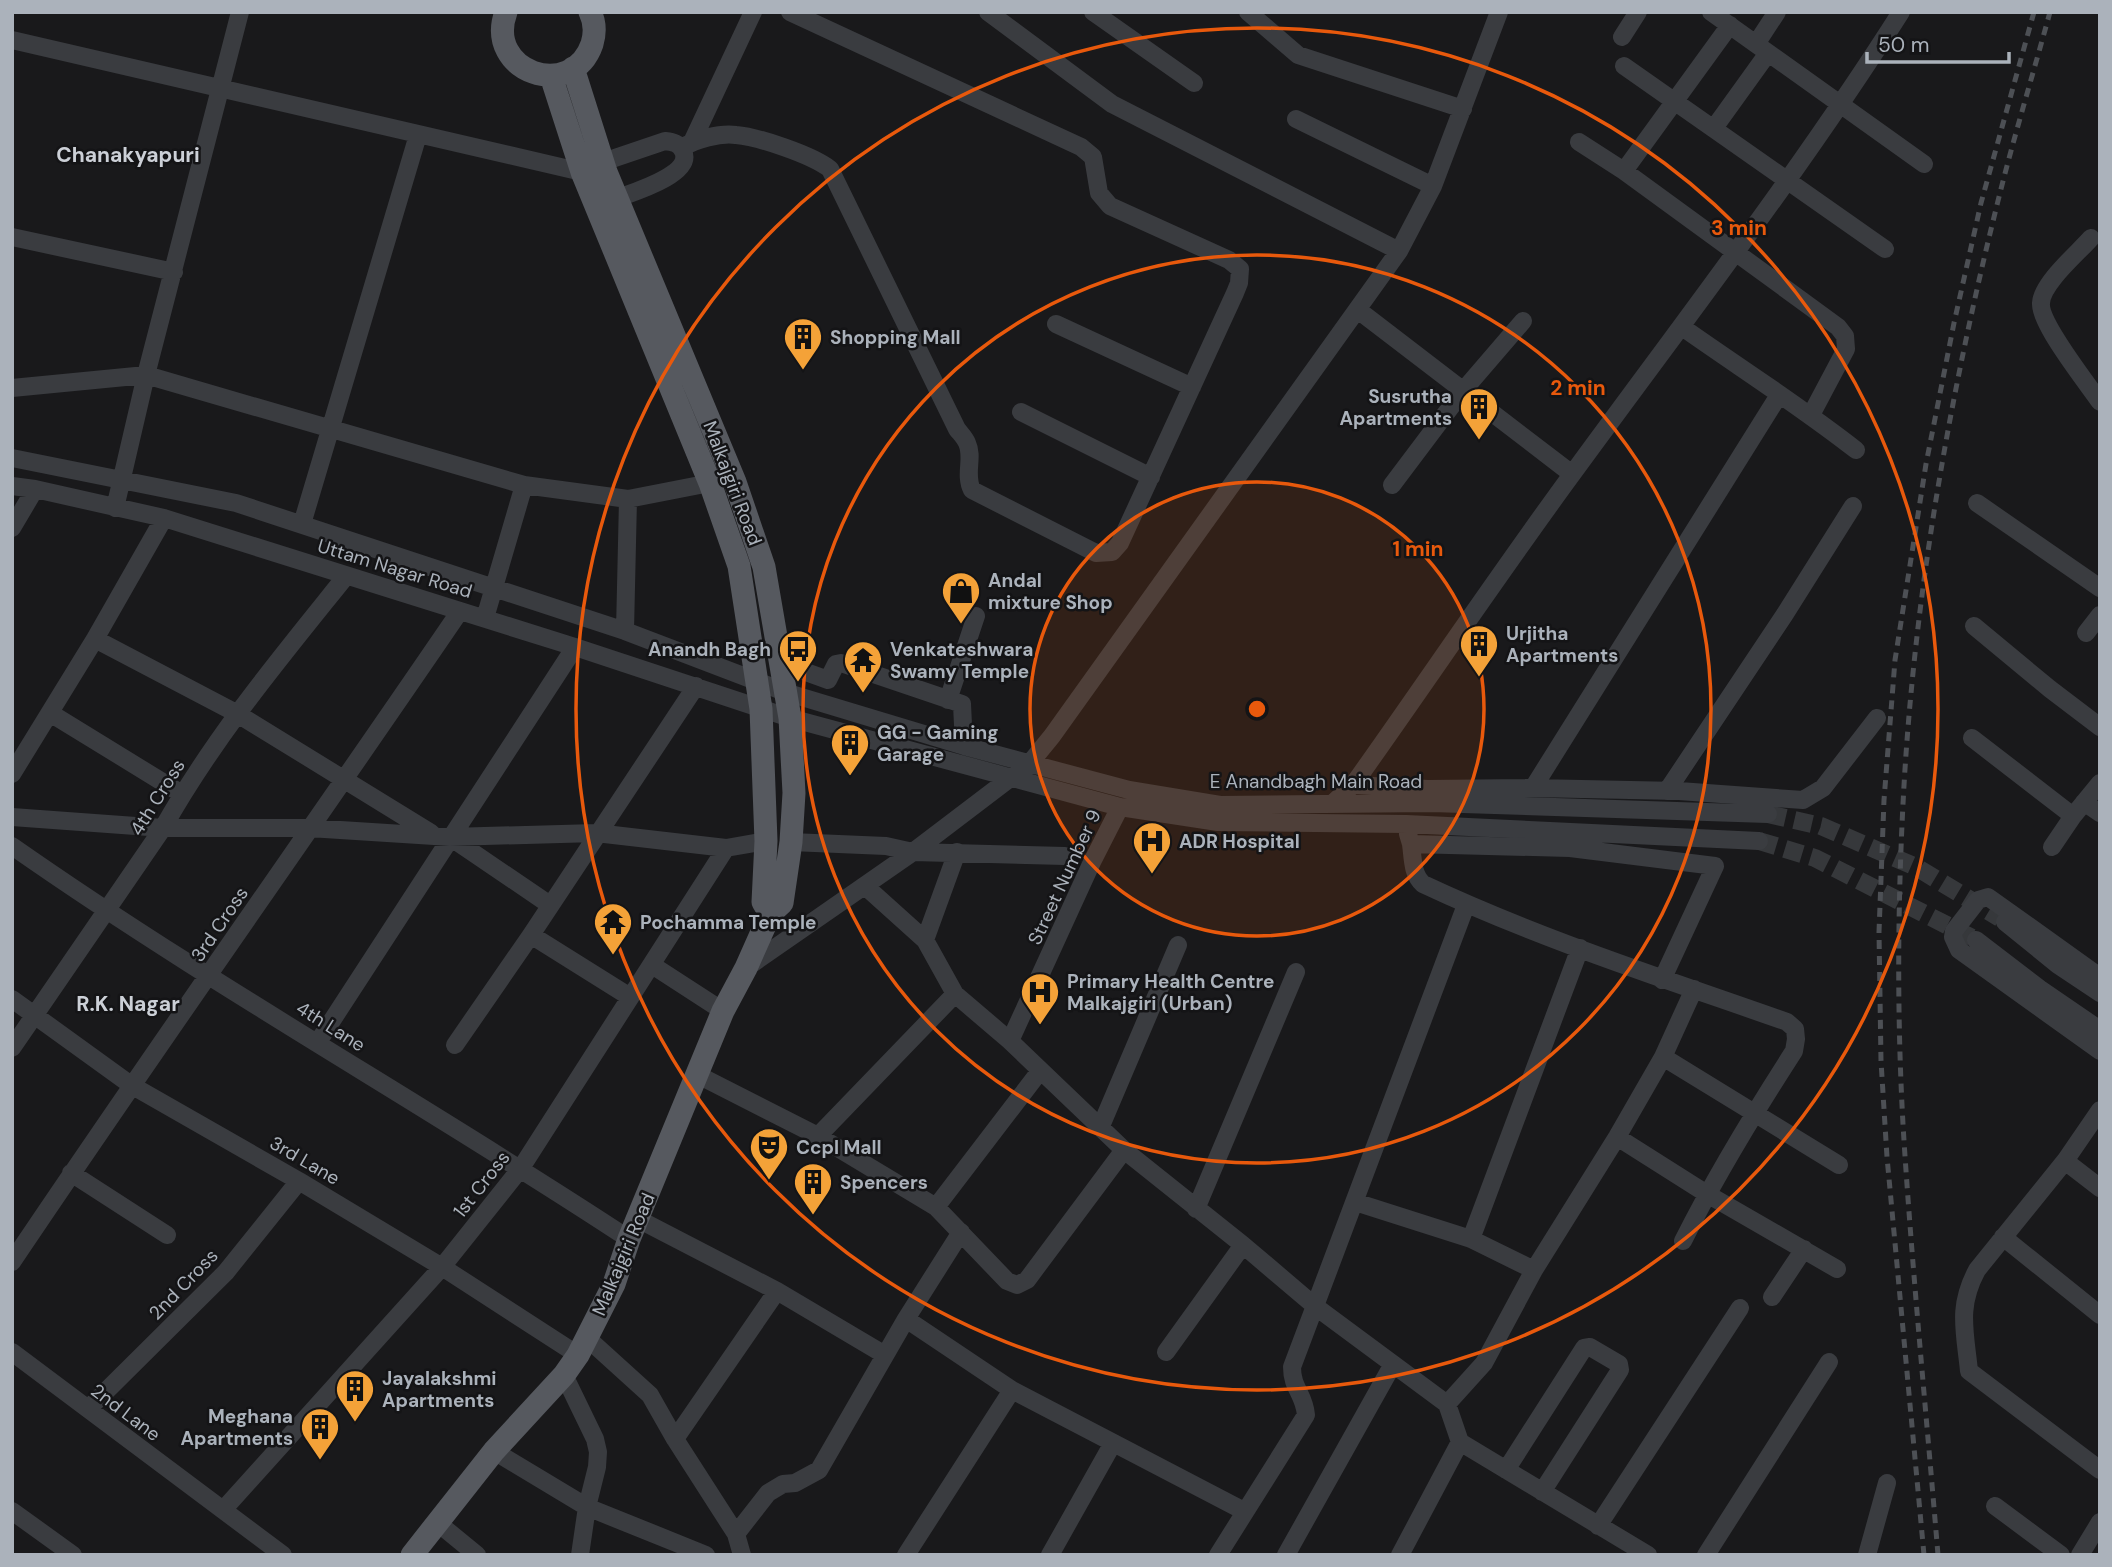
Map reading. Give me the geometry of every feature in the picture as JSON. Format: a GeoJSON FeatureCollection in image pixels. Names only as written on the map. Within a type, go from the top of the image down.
{"type":"FeatureCollection","features":[{"type":"Feature","properties":{"kind":"main road"},"geometry":{"type":"LineString","coordinates":[[504,13],[503,37],[512,58],[529,72],[551,76],[573,68],[589,51],[594,29],[590,12]]}},
{"type":"Feature","properties":{"kind":"main road","name":"Malkajgiri Road"},"geometry":{"type":"LineString","coordinates":[[412,1555],[494,1451],[564,1375],[582,1346],[614,1284],[723,1011],[770,914],[782,903],[791,842],[794,793],[790,718],[764,567],[739,494],[603,162],[573,68]]}},
{"type":"Feature","properties":{"kind":"main road","name":"Malkajgiri Road"},"geometry":{"type":"LineString","coordinates":[[551,76],[582,172],[710,483],[739,566],[761,709],[766,841],[763,902],[770,914]]}},
{"type":"Feature","properties":{"kind":"street"},"geometry":{"type":"LineString","coordinates":[[115,508],[146,375],[240,12]]}},
{"type":"Feature","properties":{"kind":"street"},"geometry":{"type":"LineString","coordinates":[[618,198],[674,173],[683,166],[687,145],[753,12]]}},
{"type":"Feature","properties":{"kind":"street"},"geometry":{"type":"LineString","coordinates":[[603,162],[665,141],[687,145],[734,134],[764,141],[819,161],[830,169],[957,429],[968,444],[968,481],[972,490],[1096,553],[1111,552],[1120,543],[1151,477],[1239,283],[1240,269],[1234,262],[1111,206],[1099,192],[1093,158],[1081,148],[790,12]]}},
{"type":"Feature","properties":{"kind":"street"},"geometry":{"type":"LineString","coordinates":[[988,12],[1112,104],[1399,251]]}},
{"type":"Feature","properties":{"kind":"street"},"geometry":{"type":"LineString","coordinates":[[1093,12],[1194,83]]}},
{"type":"Feature","properties":{"kind":"street"},"geometry":{"type":"LineString","coordinates":[[1248,12],[1298,55],[1463,109]]}},
{"type":"Feature","properties":{"kind":"street"},"geometry":{"type":"LineString","coordinates":[[746,968],[913,852],[1030,763],[1052,736],[1399,251],[1433,186],[1499,12]]}},
{"type":"Feature","properties":{"kind":"street"},"geometry":{"type":"LineString","coordinates":[[1622,37],[1638,12]]}},
{"type":"Feature","properties":{"kind":"street"},"geometry":{"type":"LineString","coordinates":[[1712,12],[1924,164]]}},
{"type":"Feature","properties":{"kind":"street"},"geometry":{"type":"LineString","coordinates":[[1714,128],[1762,48],[1777,12]]}},
{"type":"Feature","properties":{"kind":"street"},"geometry":{"type":"LineString","coordinates":[[1332,804],[1353,785],[1572,474],[1736,252],[1842,104],[1901,12]]}},
{"type":"Feature","properties":{"kind":"street"},"geometry":{"type":"LineString","coordinates":[[1624,171],[1730,26]]}},
{"type":"Feature","properties":{"kind":"street"},"geometry":{"type":"LineString","coordinates":[[12,40],[582,172]]}},
{"type":"Feature","properties":{"kind":"street"},"geometry":{"type":"LineString","coordinates":[[1624,66],[1788,178],[1885,249]]}},
{"type":"Feature","properties":{"kind":"street"},"geometry":{"type":"LineString","coordinates":[[1296,119],[1433,186]]}},
{"type":"Feature","properties":{"kind":"street"},"geometry":{"type":"LineString","coordinates":[[302,524],[418,135]]}},
{"type":"Feature","properties":{"kind":"street"},"geometry":{"type":"LineString","coordinates":[[1579,142],[1624,171],[1838,327],[1845,336],[1846,349],[1811,415]]}},
{"type":"Feature","properties":{"kind":"street"},"geometry":{"type":"LineString","coordinates":[[12,237],[174,272]]}},
{"type":"Feature","properties":{"kind":"street"},"geometry":{"type":"LineString","coordinates":[[2091,239],[2048,285],[2041,303],[2045,322],[2100,402]]}},
{"type":"Feature","properties":{"kind":"street"},"geometry":{"type":"LineString","coordinates":[[1357,310],[1572,474]]}},
{"type":"Feature","properties":{"kind":"street"},"geometry":{"type":"LineString","coordinates":[[1392,485],[1462,392],[1523,321]]}},
{"type":"Feature","properties":{"kind":"street"},"geometry":{"type":"LineString","coordinates":[[1056,324],[1192,387]]}},
{"type":"Feature","properties":{"kind":"street"},"geometry":{"type":"LineString","coordinates":[[1682,327],[1779,396],[1811,415],[1856,450]]}},
{"type":"Feature","properties":{"kind":"street"},"geometry":{"type":"LineString","coordinates":[[12,388],[146,375],[524,485],[628,499],[710,483]]}},
{"type":"Feature","properties":{"kind":"street"},"geometry":{"type":"LineString","coordinates":[[1533,788],[1779,396]]}},
{"type":"Feature","properties":{"kind":"street"},"geometry":{"type":"LineString","coordinates":[[1021,412],[1151,477]]}},
{"type":"Feature","properties":{"kind":"street","name":"Uttam Nagar Road"},"geometry":{"type":"LineString","coordinates":[[12,458],[236,503],[625,631],[755,681]]}},
{"type":"Feature","properties":{"kind":"street"},"geometry":{"type":"LineString","coordinates":[[485,618],[524,485]]}},
{"type":"Feature","properties":{"kind":"street","name":"Uttam Nagar Road"},"geometry":{"type":"LineString","coordinates":[[12,486],[164,518],[485,618],[761,709]]}},
{"type":"Feature","properties":{"kind":"street"},"geometry":{"type":"LineString","coordinates":[[12,528],[34,489]]}},
{"type":"Feature","properties":{"kind":"street"},"geometry":{"type":"LineString","coordinates":[[625,631],[628,499]]}},
{"type":"Feature","properties":{"kind":"street"},"geometry":{"type":"LineString","coordinates":[[1977,503],[2100,588]]}},
{"type":"Feature","properties":{"kind":"street"},"geometry":{"type":"LineString","coordinates":[[1667,791],[1853,506]]}},
{"type":"Feature","properties":{"kind":"street"},"geometry":{"type":"LineString","coordinates":[[12,774],[95,639],[164,518]]}},
{"type":"Feature","properties":{"kind":"street","name":"4th Cross"},"geometry":{"type":"LineString","coordinates":[[12,1048],[163,828],[182,794],[236,713],[346,576]]}},
{"type":"Feature","properties":{"kind":"street","name":"3rd Cross"},"geometry":{"type":"LineString","coordinates":[[12,1262],[131,1084],[209,976],[460,611]]}},
{"type":"Feature","properties":{"kind":"street"},"geometry":{"type":"LineString","coordinates":[[2086,634],[2100,615]]}},
{"type":"Feature","properties":{"kind":"street"},"geometry":{"type":"LineString","coordinates":[[948,699],[976,616]]}},
{"type":"Feature","properties":{"kind":"street"},"geometry":{"type":"LineString","coordinates":[[1974,625],[2100,727]]}},
{"type":"Feature","properties":{"kind":"street"},"geometry":{"type":"LineString","coordinates":[[95,639],[236,713],[344,780],[442,836],[551,905]]}},
{"type":"Feature","properties":{"kind":"street"},"geometry":{"type":"LineString","coordinates":[[318,1042],[442,836],[575,647]]}},
{"type":"Feature","properties":{"kind":"street"},"geometry":{"type":"LineString","coordinates":[[781,663],[828,680],[836,664],[841,663],[962,704],[964,746]]}},
{"type":"Feature","properties":{"kind":"street","name":"E Anandbagh Main Road"},"geometry":{"type":"LineString","coordinates":[[755,681],[964,746],[1129,790],[1220,805],[1432,803],[1768,814]]}},
{"type":"Feature","properties":{"kind":"street"},"geometry":{"type":"LineString","coordinates":[[455,1045],[696,686]]}},
{"type":"Feature","properties":{"kind":"street","name":"E Anandbagh Main Road"},"geometry":{"type":"LineString","coordinates":[[761,709],[1120,807],[1219,822],[1406,824],[1759,841]]}},
{"type":"Feature","properties":{"kind":"street"},"geometry":{"type":"LineString","coordinates":[[50,713],[182,794]]}},
{"type":"Feature","properties":{"kind":"street"},"geometry":{"type":"LineString","coordinates":[[1353,785],[1429,789],[1667,791],[1803,800],[1823,788],[1877,718]]}},
{"type":"Feature","properties":{"kind":"street"},"geometry":{"type":"LineString","coordinates":[[1972,738],[2078,809],[2100,813]]}},
{"type":"Feature","properties":{"kind":"street"},"geometry":{"type":"LineString","coordinates":[[2052,847],[2100,783]]}},
{"type":"Feature","properties":{"kind":"street","name":"Street Number 9"},"geometry":{"type":"LineString","coordinates":[[1010,1041],[1120,807]]}},
{"type":"Feature","properties":{"kind":"street"},"geometry":{"type":"LineString","coordinates":[[12,817],[163,828],[309,828],[442,836],[596,833],[726,848],[766,841]]}},
{"type":"Feature","properties":{"kind":"street"},"geometry":{"type":"LineString","coordinates":[[1406,824],[1417,879],[1423,884],[1466,905],[1662,980],[1787,1022],[1795,1029],[1794,1051],[1707,1194],[1683,1241]]}},
{"type":"Feature","properties":{"kind":"street"},"geometry":{"type":"LineString","coordinates":[[791,842],[886,846],[913,852],[1065,856]]}},
{"type":"Feature","properties":{"kind":"street"},"geometry":{"type":"LineString","coordinates":[[1410,844],[1570,848],[1715,866],[1662,980]]}},
{"type":"Feature","properties":{"kind":"street","name":"4th Lane"},"geometry":{"type":"LineString","coordinates":[[12,846],[106,912],[521,1168],[634,1229],[777,1291],[885,1355]]}},
{"type":"Feature","properties":{"kind":"street","name":"1st Cross"},"geometry":{"type":"LineString","coordinates":[[223,1510],[442,1267],[521,1168],[726,848]]}},
{"type":"Feature","properties":{"kind":"street"},"geometry":{"type":"LineString","coordinates":[[925,940],[957,852]]}},
{"type":"Feature","properties":{"kind":"street"},"geometry":{"type":"LineString","coordinates":[[864,887],[925,940],[955,994],[1010,1041],[1124,1150],[1316,1307],[1447,1404],[1460,1442],[1648,1555]]}},
{"type":"Feature","properties":{"kind":"street"},"geometry":{"type":"LineString","coordinates":[[2100,993],[2058,965],[1988,897],[1978,900],[1954,931],[1953,937],[1959,950],[2100,1051]]}},
{"type":"Feature","properties":{"kind":"street"},"geometry":{"type":"LineString","coordinates":[[1218,1555],[1306,1415],[1305,1400],[1292,1380],[1292,1367],[1466,905]]}},
{"type":"Feature","properties":{"kind":"street"},"geometry":{"type":"LineString","coordinates":[[2001,912],[2100,977]]}},
{"type":"Feature","properties":{"kind":"street"},"geometry":{"type":"LineString","coordinates":[[531,935],[630,997]]}},
{"type":"Feature","properties":{"kind":"street"},"geometry":{"type":"LineString","coordinates":[[1976,940],[2100,1030]]}},
{"type":"Feature","properties":{"kind":"street"},"geometry":{"type":"LineString","coordinates":[[1101,1126],[1178,945]]}},
{"type":"Feature","properties":{"kind":"street"},"geometry":{"type":"LineString","coordinates":[[1471,1239],[1580,948]]}},
{"type":"Feature","properties":{"kind":"street"},"geometry":{"type":"LineString","coordinates":[[652,965],[723,1011]]}},
{"type":"Feature","properties":{"kind":"street"},"geometry":{"type":"LineString","coordinates":[[1196,1209],[1296,972]]}},
{"type":"Feature","properties":{"kind":"street"},"geometry":{"type":"LineString","coordinates":[[1447,1404],[1484,1363],[1534,1270],[1664,1057],[1694,989]]}},
{"type":"Feature","properties":{"kind":"street"},"geometry":{"type":"LineString","coordinates":[[818,1136],[955,994]]}},
{"type":"Feature","properties":{"kind":"street","name":"3rd Lane"},"geometry":{"type":"LineString","coordinates":[[12,999],[131,1084],[582,1346],[650,1395],[736,1534],[742,1555]]}},
{"type":"Feature","properties":{"kind":"street"},"geometry":{"type":"LineString","coordinates":[[1664,1057],[1839,1165]]}},
{"type":"Feature","properties":{"kind":"street"},"geometry":{"type":"LineString","coordinates":[[936,1207],[1040,1071]]}},
{"type":"Feature","properties":{"kind":"street"},"geometry":{"type":"LineString","coordinates":[[696,1074],[818,1136],[936,1207],[1007,1281],[1017,1285],[1027,1280],[1124,1150]]}},
{"type":"Feature","properties":{"kind":"street"},"geometry":{"type":"LineString","coordinates":[[2100,1110],[2065,1161],[1977,1270],[1963,1305],[1969,1371],[2100,1470]]}},
{"type":"Feature","properties":{"kind":"street"},"geometry":{"type":"LineString","coordinates":[[1617,1137],[1707,1194],[1837,1269]]}},
{"type":"Feature","properties":{"kind":"street"},"geometry":{"type":"LineString","coordinates":[[2065,1161],[2100,1188]]}},
{"type":"Feature","properties":{"kind":"street"},"geometry":{"type":"LineString","coordinates":[[71,1173],[167,1235]]}},
{"type":"Feature","properties":{"kind":"street","name":"2nd Cross"},"geometry":{"type":"LineString","coordinates":[[88,1409],[226,1272],[299,1181]]}},
{"type":"Feature","properties":{"kind":"street"},"geometry":{"type":"LineString","coordinates":[[1355,1202],[1471,1239],[1534,1270]]}},
{"type":"Feature","properties":{"kind":"street"},"geometry":{"type":"LineString","coordinates":[[736,1534],[768,1493],[819,1470],[906,1319],[961,1232]]}},
{"type":"Feature","properties":{"kind":"street"},"geometry":{"type":"LineString","coordinates":[[2003,1237],[2100,1315]]}},
{"type":"Feature","properties":{"kind":"street"},"geometry":{"type":"LineString","coordinates":[[1166,1352],[1243,1245]]}},
{"type":"Feature","properties":{"kind":"street"},"geometry":{"type":"LineString","coordinates":[[1772,1297],[1804,1249]]}},
{"type":"Feature","properties":{"kind":"street"},"geometry":{"type":"LineString","coordinates":[[675,1439],[777,1291]]}},
{"type":"Feature","properties":{"kind":"street"},"geometry":{"type":"LineString","coordinates":[[1598,1525],[1740,1308]]}},
{"type":"Feature","properties":{"kind":"street"},"geometry":{"type":"LineString","coordinates":[[906,1319],[1012,1390],[1244,1511]]}},
{"type":"Feature","properties":{"kind":"street"},"geometry":{"type":"LineString","coordinates":[[1506,1470],[1584,1348],[1590,1347],[1619,1364],[1620,1370],[1542,1492]]}},
{"type":"Feature","properties":{"kind":"street","name":"2nd Lane"},"geometry":{"type":"LineString","coordinates":[[12,1352],[283,1555]]}},
{"type":"Feature","properties":{"kind":"street"},"geometry":{"type":"LineString","coordinates":[[1706,1555],[1829,1362]]}},
{"type":"Feature","properties":{"kind":"street"},"geometry":{"type":"LineString","coordinates":[[1286,1555],[1393,1364]]}},
{"type":"Feature","properties":{"kind":"street"},"geometry":{"type":"LineString","coordinates":[[564,1375],[595,1439],[598,1452],[580,1555]]}},
{"type":"Feature","properties":{"kind":"street"},"geometry":{"type":"LineString","coordinates":[[906,1555],[1012,1390]]}},
{"type":"Feature","properties":{"kind":"street"},"geometry":{"type":"LineString","coordinates":[[1400,1555],[1460,1442]]}},
{"type":"Feature","properties":{"kind":"street"},"geometry":{"type":"LineString","coordinates":[[1050,1555],[1113,1443]]}},
{"type":"Feature","properties":{"kind":"street"},"geometry":{"type":"LineString","coordinates":[[494,1451],[587,1507],[706,1555]]}},
{"type":"Feature","properties":{"kind":"street"},"geometry":{"type":"LineString","coordinates":[[1867,1555],[1887,1483]]}},
{"type":"Feature","properties":{"kind":"street"},"geometry":{"type":"LineString","coordinates":[[1995,1506],[2062,1555]]}},
{"type":"Feature","properties":{"kind":"street"},"geometry":{"type":"LineString","coordinates":[[12,1511],[73,1555]]}},
{"type":"Feature","properties":{"kind":"street"},"geometry":{"type":"LineString","coordinates":[[2080,1555],[2100,1522]]}},
{"type":"Feature","properties":{"kind":"street"},"geometry":{"type":"LineString","coordinates":[[438,1523],[477,1555]]}},
{"type":"Feature","properties":{"kind":"tunnel"},"geometry":{"type":"LineString","coordinates":[[1768,814],[1821,826],[1916,867],[2000,918]]}},
{"type":"Feature","properties":{"kind":"tunnel"},"geometry":{"type":"LineString","coordinates":[[1759,841],[1815,858],[1976,940]]}},
{"type":"Feature","properties":{"kind":"railway"},"geometry":{"type":"LineString","coordinates":[[1924,1555],[1887,1157],[1881,1061],[1879,932],[1884,800],[1895,660],[1926,464],[1981,203],[2034,12]]}},
{"type":"Feature","properties":{"kind":"railway"},"geometry":{"type":"LineString","coordinates":[[1938,1555],[1900,1069],[1900,892],[1908,729],[1924,579],[1948,430],[2002,184],[2050,12]]}},
{"type":"Feature","properties":{"kind":"place","name":"Shopping Mall"},"geometry":{"type":"Point","coordinates":[803,371]}},
{"type":"Feature","properties":{"kind":"place","name":"Susrutha Apartments"},"geometry":{"type":"Point","coordinates":[1479,441]}},
{"type":"Feature","properties":{"kind":"place","name":"Andal mixture Shop"},"geometry":{"type":"Point","coordinates":[961,625]}},
{"type":"Feature","properties":{"kind":"place","name":"Urjitha Apartments"},"geometry":{"type":"Point","coordinates":[1479,678]}},
{"type":"Feature","properties":{"kind":"place","name":"Anandh Bagh"},"geometry":{"type":"Point","coordinates":[798,683]}},
{"type":"Feature","properties":{"kind":"place","name":"Venkateshwara Swamy Temple"},"geometry":{"type":"Point","coordinates":[863,694]}},
{"type":"Feature","properties":{"kind":"place","name":"GG - Gaming Garage"},"geometry":{"type":"Point","coordinates":[850,777]}},
{"type":"Feature","properties":{"kind":"place","name":"ADR Hospital"},"geometry":{"type":"Point","coordinates":[1152,875]}},
{"type":"Feature","properties":{"kind":"place","name":"Pochamma Temple"},"geometry":{"type":"Point","coordinates":[613,956]}},
{"type":"Feature","properties":{"kind":"place","name":"Primary Health Centre Malkajgiri (Urban)"},"geometry":{"type":"Point","coordinates":[1040,1026]}},
{"type":"Feature","properties":{"kind":"place","name":"Ccpl Mall"},"geometry":{"type":"Point","coordinates":[769,1181]}},
{"type":"Feature","properties":{"kind":"place","name":"Spencers"},"geometry":{"type":"Point","coordinates":[813,1216]}},
{"type":"Feature","properties":{"kind":"place","name":"Jayalakshmi Apartments"},"geometry":{"type":"Point","coordinates":[355,1423]}},
{"type":"Feature","properties":{"kind":"place","name":"Meghana Apartments"},"geometry":{"type":"Point","coordinates":[320,1461]}},
{"type":"Feature","properties":{"kind":"district","name":"Chanakyapuri"},"geometry":{"type":"Point","coordinates":[128,155]}},
{"type":"Feature","properties":{"kind":"district","name":"R.K. Nagar"},"geometry":{"type":"Point","coordinates":[128,1004]}}]}
